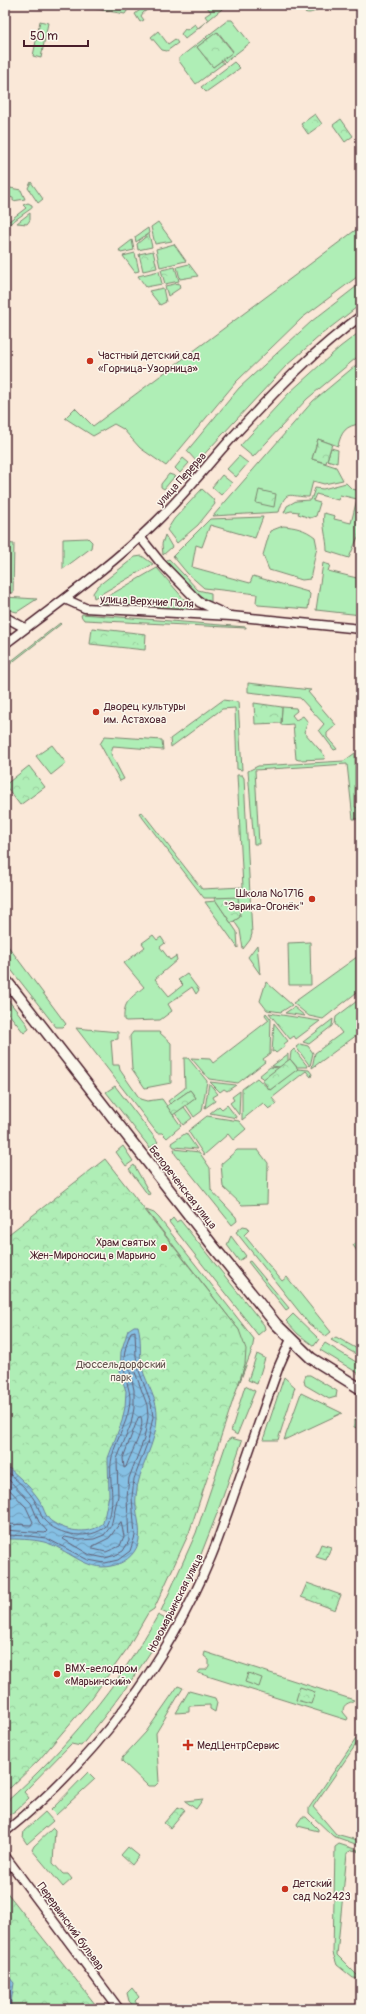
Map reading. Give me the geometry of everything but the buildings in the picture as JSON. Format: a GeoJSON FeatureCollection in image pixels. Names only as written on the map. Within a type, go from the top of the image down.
{"type":"FeatureCollection","features":[{"type":"Feature","properties":{"kind":"main road","name":"Белореченская улица"},"geometry":{"type":"LineString","coordinates":[[5,979],[213,1246],[276,1324],[311,1358],[361,1388]]}},
{"type":"Feature","properties":{"kind":"street","name":"улица Перерва"},"geometry":{"type":"LineString","coordinates":[[5,644],[65,599],[140,537],[157,521],[240,429],[296,372],[331,338],[361,316]]}},
{"type":"Feature","properties":{"kind":"street","name":"улица Верхние Поля"},"geometry":{"type":"LineString","coordinates":[[140,537],[160,562],[199,602],[231,616]]}},
{"type":"Feature","properties":{"kind":"street","name":"улица Верхние Поля"},"geometry":{"type":"LineString","coordinates":[[65,599],[85,608],[231,616],[361,629]]}},
{"type":"Feature","properties":{"kind":"street"},"geometry":{"type":"LineString","coordinates":[[5,617],[25,628]]}},
{"type":"Feature","properties":{"kind":"street","name":"Новомарьинская улица"},"geometry":{"type":"LineString","coordinates":[[5,1832],[34,1808],[94,1744],[123,1710],[169,1642],[212,1556],[278,1366],[291,1339]]}},
{"type":"Feature","properties":{"kind":"street","name":"Перервинский бульвар"},"geometry":{"type":"LineString","coordinates":[[5,1856],[119,2009]]}},
{"type":"Feature","properties":{"kind":"green space"},"geometry":{"type":"Polygon","coordinates":[[[74,5],[127,5],[129,8],[125,14],[74,5]]]}},
{"type":"Feature","properties":{"kind":"green space"},"geometry":{"type":"Polygon","coordinates":[[[146,5],[153,5],[143,13],[141,16],[144,20],[140,22],[135,14],[146,5]]]}},
{"type":"Feature","properties":{"kind":"green space"},"geometry":{"type":"Polygon","coordinates":[[[203,5],[227,5],[185,39],[181,34],[185,29],[187,30],[195,24],[198,28],[208,20],[205,16],[211,12],[206,6],[204,7],[203,5]]]}},
{"type":"Feature","properties":{"kind":"green space"},"geometry":{"type":"Polygon","coordinates":[[[309,5],[324,5],[316,11],[310,13],[302,10],[309,5]]]}},
{"type":"Feature","properties":{"kind":"green space"},"geometry":{"type":"Polygon","coordinates":[[[228,20],[232,20],[250,43],[225,62],[223,59],[233,51],[218,32],[208,39],[206,37],[228,20]]]}},
{"type":"Feature","properties":{"kind":"green space"},"geometry":{"type":"Polygon","coordinates":[[[40,21],[48,23],[41,58],[33,56],[40,21]]]}},
{"type":"Feature","properties":{"kind":"green space"},"geometry":{"type":"Polygon","coordinates":[[[158,31],[168,44],[175,39],[178,43],[167,51],[162,50],[151,37],[158,31]]]}},
{"type":"Feature","properties":{"kind":"green space"},"geometry":{"type":"Polygon","coordinates":[[[217,32],[233,52],[213,67],[197,47],[217,32]]]}},
{"type":"Feature","properties":{"kind":"green space"},"geometry":{"type":"Polygon","coordinates":[[[205,38],[207,40],[197,47],[213,67],[221,61],[224,63],[196,84],[179,61],[179,58],[205,38]]]}},
{"type":"Feature","properties":{"kind":"green space"},"geometry":{"type":"Polygon","coordinates":[[[234,62],[240,68],[206,92],[201,87],[234,62]]]}},
{"type":"Feature","properties":{"kind":"green space"},"geometry":{"type":"Polygon","coordinates":[[[315,114],[322,124],[308,134],[301,124],[315,114]]]}},
{"type":"Feature","properties":{"kind":"green space"},"geometry":{"type":"Polygon","coordinates":[[[341,119],[353,136],[345,142],[333,125],[341,119]]]}},
{"type":"Feature","properties":{"kind":"green space"},"geometry":{"type":"Polygon","coordinates":[[[31,182],[43,199],[38,203],[28,188],[31,182]]]}},
{"type":"Feature","properties":{"kind":"green space"},"geometry":{"type":"Polygon","coordinates":[[[5,187],[21,190],[25,199],[13,201],[13,198],[5,196],[5,187]]]}},
{"type":"Feature","properties":{"kind":"green space"},"geometry":{"type":"Polygon","coordinates":[[[28,203],[32,205],[32,208],[5,227],[5,224],[26,208],[23,205],[28,203]]]}},
{"type":"Feature","properties":{"kind":"green space"},"geometry":{"type":"Polygon","coordinates":[[[30,213],[30,220],[27,224],[17,223],[30,213]]]}},
{"type":"Feature","properties":{"kind":"green space"},"geometry":{"type":"Polygon","coordinates":[[[158,222],[172,241],[155,244],[151,227],[158,222]]]}},
{"type":"Feature","properties":{"kind":"green space"},"geometry":{"type":"Polygon","coordinates":[[[361,226],[361,274],[302,318],[236,382],[166,466],[140,448],[123,429],[114,424],[93,436],[65,418],[75,408],[93,426],[361,226]]]}},
{"type":"Feature","properties":{"kind":"green space"},"geometry":{"type":"Polygon","coordinates":[[[148,228],[149,233],[136,242],[135,237],[148,228]]]}},
{"type":"Feature","properties":{"kind":"green space"},"geometry":{"type":"Polygon","coordinates":[[[149,234],[152,247],[138,250],[137,244],[149,234]]]}},
{"type":"Feature","properties":{"kind":"green space"},"geometry":{"type":"Polygon","coordinates":[[[132,240],[134,250],[121,253],[119,250],[132,240]]]}},
{"type":"Feature","properties":{"kind":"green space"},"geometry":{"type":"Polygon","coordinates":[[[174,244],[186,261],[160,267],[156,249],[174,244]]]}},
{"type":"Feature","properties":{"kind":"green space"},"geometry":{"type":"Polygon","coordinates":[[[153,251],[157,268],[143,271],[139,254],[153,251]]]}},
{"type":"Feature","properties":{"kind":"green space"},"geometry":{"type":"Polygon","coordinates":[[[135,253],[139,271],[135,272],[123,256],[135,253]]]}},
{"type":"Feature","properties":{"kind":"green space"},"geometry":{"type":"Polygon","coordinates":[[[189,264],[198,276],[180,279],[177,267],[189,264]]]}},
{"type":"Feature","properties":{"kind":"green space"},"geometry":{"type":"Polygon","coordinates":[[[175,267],[179,281],[165,284],[161,270],[175,267]]]}},
{"type":"Feature","properties":{"kind":"green space"},"geometry":{"type":"Polygon","coordinates":[[[159,271],[162,284],[146,287],[138,276],[159,271]]]}},
{"type":"Feature","properties":{"kind":"green space"},"geometry":{"type":"Polygon","coordinates":[[[179,283],[180,288],[168,296],[165,286],[179,283]]]}},
{"type":"Feature","properties":{"kind":"green space"},"geometry":{"type":"Polygon","coordinates":[[[361,283],[361,304],[322,334],[286,366],[197,462],[187,451],[239,388],[312,321],[361,283]]]}},
{"type":"Feature","properties":{"kind":"green space"},"geometry":{"type":"Polygon","coordinates":[[[163,288],[166,302],[160,305],[149,291],[163,288]]]}},
{"type":"Feature","properties":{"kind":"green space"},"geometry":{"type":"Polygon","coordinates":[[[361,331],[361,354],[307,399],[253,457],[240,446],[289,393],[340,347],[361,331]]]}},
{"type":"Feature","properties":{"kind":"green space"},"geometry":{"type":"Polygon","coordinates":[[[361,361],[361,424],[352,426],[345,430],[338,446],[318,439],[312,459],[336,467],[343,480],[324,484],[313,481],[309,497],[293,495],[286,497],[281,504],[279,512],[213,516],[313,401],[361,361]]]}},
{"type":"Feature","properties":{"kind":"green space"},"geometry":{"type":"Polygon","coordinates":[[[318,439],[332,444],[326,463],[312,459],[318,439]]]}},
{"type":"Feature","properties":{"kind":"green space"},"geometry":{"type":"Polygon","coordinates":[[[331,448],[338,450],[337,463],[327,460],[331,448]]]}},
{"type":"Feature","properties":{"kind":"green space"},"geometry":{"type":"Polygon","coordinates":[[[239,456],[248,463],[236,477],[227,469],[239,456]]]}},
{"type":"Feature","properties":{"kind":"green space"},"geometry":{"type":"Polygon","coordinates":[[[183,458],[189,463],[180,473],[175,468],[183,458]]]}},
{"type":"Feature","properties":{"kind":"green space"},"geometry":{"type":"Polygon","coordinates":[[[169,474],[175,476],[164,489],[161,487],[161,484],[169,474]]]}},
{"type":"Feature","properties":{"kind":"green space"},"geometry":{"type":"Polygon","coordinates":[[[222,475],[232,483],[221,495],[212,487],[222,475]]]}},
{"type":"Feature","properties":{"kind":"green space"},"geometry":{"type":"Polygon","coordinates":[[[346,483],[352,489],[361,491],[361,530],[349,558],[327,551],[324,513],[335,516],[334,519],[351,523],[357,499],[340,495],[338,500],[316,494],[313,501],[320,503],[316,516],[310,518],[298,514],[299,512],[291,511],[284,513],[287,506],[296,501],[311,500],[315,488],[323,489],[346,483]]]}},
{"type":"Feature","properties":{"kind":"green space"},"geometry":{"type":"Polygon","coordinates":[[[202,489],[213,499],[215,504],[198,525],[177,543],[167,530],[174,519],[202,489]]]}},
{"type":"Feature","properties":{"kind":"green space"},"geometry":{"type":"Polygon","coordinates":[[[259,490],[276,494],[274,507],[256,503],[259,490]]]}},
{"type":"Feature","properties":{"kind":"green space"},"geometry":{"type":"Polygon","coordinates":[[[263,517],[255,538],[210,525],[202,547],[196,545],[192,567],[250,583],[253,576],[308,592],[310,594],[308,609],[258,605],[256,602],[257,594],[204,588],[187,573],[173,556],[210,519],[263,517]]]}},
{"type":"Feature","properties":{"kind":"green space"},"geometry":{"type":"Polygon","coordinates":[[[283,526],[300,529],[315,537],[317,547],[310,579],[302,580],[269,570],[263,555],[270,531],[283,526]]]}},
{"type":"Feature","properties":{"kind":"green space"},"geometry":{"type":"Polygon","coordinates":[[[165,535],[172,547],[163,555],[162,544],[165,535]]]}},
{"type":"Feature","properties":{"kind":"green space"},"geometry":{"type":"Polygon","coordinates":[[[88,538],[92,542],[91,548],[63,569],[63,539],[88,538]]]}},
{"type":"Feature","properties":{"kind":"green space"},"geometry":{"type":"Polygon","coordinates":[[[5,543],[14,544],[13,593],[5,592],[5,543]]]}},
{"type":"Feature","properties":{"kind":"green space"},"geometry":{"type":"Polygon","coordinates":[[[142,556],[153,564],[94,598],[93,593],[98,586],[135,557],[142,556]]]}},
{"type":"Feature","properties":{"kind":"green space"},"geometry":{"type":"Polygon","coordinates":[[[169,559],[198,590],[211,593],[211,602],[192,591],[165,561],[169,559]]]}},
{"type":"Feature","properties":{"kind":"green space"},"geometry":{"type":"Polygon","coordinates":[[[323,563],[330,565],[328,571],[361,579],[361,615],[316,610],[323,563]]]}},
{"type":"Feature","properties":{"kind":"green space"},"geometry":{"type":"Polygon","coordinates":[[[157,568],[191,607],[187,610],[103,604],[98,602],[157,568]]]}},
{"type":"Feature","properties":{"kind":"green space"},"geometry":{"type":"Polygon","coordinates":[[[5,597],[37,599],[17,612],[5,609],[5,597]]]}},
{"type":"Feature","properties":{"kind":"green space"},"geometry":{"type":"Polygon","coordinates":[[[82,614],[246,628],[84,620],[81,616],[82,614]]]}},
{"type":"Feature","properties":{"kind":"green space"},"geometry":{"type":"Polygon","coordinates":[[[60,623],[61,624],[5,668],[5,666],[60,623]]]}},
{"type":"Feature","properties":{"kind":"green space"},"geometry":{"type":"Polygon","coordinates":[[[92,628],[146,634],[145,650],[90,644],[92,628]]]}},
{"type":"Feature","properties":{"kind":"green space"},"geometry":{"type":"Polygon","coordinates":[[[248,683],[311,690],[308,692],[336,725],[327,733],[327,737],[337,749],[334,750],[319,730],[324,724],[300,698],[248,692],[248,683]]]}},
{"type":"Feature","properties":{"kind":"green space"},"geometry":{"type":"Polygon","coordinates":[[[223,700],[238,702],[242,770],[237,769],[235,708],[222,709],[171,747],[170,739],[223,700]]]}},
{"type":"Feature","properties":{"kind":"green space"},"geometry":{"type":"Polygon","coordinates":[[[254,703],[282,707],[281,723],[255,724],[254,703]]]}},
{"type":"Feature","properties":{"kind":"green space"},"geometry":{"type":"Polygon","coordinates":[[[282,707],[296,708],[297,711],[292,715],[296,720],[303,716],[308,722],[304,732],[325,756],[324,759],[296,759],[293,724],[281,725],[282,707]]]}},
{"type":"Feature","properties":{"kind":"green space"},"geometry":{"type":"Polygon","coordinates":[[[105,736],[162,740],[163,750],[113,746],[111,754],[124,779],[120,781],[100,744],[105,736]]]}},
{"type":"Feature","properties":{"kind":"green space"},"geometry":{"type":"Polygon","coordinates":[[[52,745],[66,763],[51,775],[36,756],[52,745]]]}},
{"type":"Feature","properties":{"kind":"green space"},"geometry":{"type":"Polygon","coordinates":[[[355,753],[355,807],[361,808],[361,819],[353,819],[347,764],[255,770],[259,844],[254,844],[248,771],[258,766],[344,761],[355,753]]]}},
{"type":"Feature","properties":{"kind":"green space"},"geometry":{"type":"Polygon","coordinates":[[[29,766],[45,787],[20,805],[5,785],[29,766]]]}},
{"type":"Feature","properties":{"kind":"green space"},"geometry":{"type":"Polygon","coordinates":[[[237,775],[242,775],[244,778],[252,934],[250,940],[243,949],[240,930],[234,921],[240,917],[238,898],[204,898],[139,813],[142,812],[202,889],[243,887],[237,775]]]}},
{"type":"Feature","properties":{"kind":"green space"},"geometry":{"type":"Polygon","coordinates":[[[238,897],[240,917],[231,923],[214,898],[238,897]]]}},
{"type":"Feature","properties":{"kind":"green space"},"geometry":{"type":"Polygon","coordinates":[[[216,901],[237,932],[238,948],[205,902],[216,901]]]}},
{"type":"Feature","properties":{"kind":"green space"},"geometry":{"type":"Polygon","coordinates":[[[153,935],[157,940],[161,937],[165,943],[160,947],[170,960],[176,956],[177,960],[155,979],[169,996],[183,985],[178,980],[187,974],[199,990],[196,994],[192,987],[168,1004],[172,1011],[160,1020],[126,1021],[124,1020],[124,1014],[126,1004],[144,987],[124,963],[145,947],[142,943],[153,935]]]}},
{"type":"Feature","properties":{"kind":"green space"},"geometry":{"type":"Polygon","coordinates":[[[310,942],[311,985],[289,985],[288,943],[310,942]]]}},
{"type":"Feature","properties":{"kind":"green space"},"geometry":{"type":"Polygon","coordinates":[[[5,945],[8,946],[66,1024],[63,1027],[56,1027],[5,962],[5,945]]]}},
{"type":"Feature","properties":{"kind":"green space"},"geometry":{"type":"Polygon","coordinates":[[[257,945],[260,974],[248,957],[257,945]]]}},
{"type":"Feature","properties":{"kind":"green space"},"geometry":{"type":"Polygon","coordinates":[[[361,954],[361,989],[323,1019],[309,1016],[293,1003],[361,954]]]}},
{"type":"Feature","properties":{"kind":"green space"},"geometry":{"type":"Polygon","coordinates":[[[266,982],[292,1005],[281,1012],[267,1010],[260,1001],[266,982]]]}},
{"type":"Feature","properties":{"kind":"green space"},"geometry":{"type":"Polygon","coordinates":[[[5,996],[27,1024],[29,1029],[24,1033],[5,1009],[5,996]]]}},
{"type":"Feature","properties":{"kind":"green space"},"geometry":{"type":"Polygon","coordinates":[[[361,998],[361,1032],[312,1068],[315,1053],[342,1033],[335,1024],[336,1017],[361,998]]]}},
{"type":"Feature","properties":{"kind":"green space"},"geometry":{"type":"Polygon","coordinates":[[[294,1007],[305,1016],[285,1013],[294,1007]]]}},
{"type":"Feature","properties":{"kind":"green space"},"geometry":{"type":"Polygon","coordinates":[[[266,1013],[271,1019],[270,1054],[263,1059],[265,1062],[238,1083],[209,1079],[191,1058],[210,1059],[213,1063],[269,1020],[265,1015],[266,1013]]]}},
{"type":"Feature","properties":{"kind":"green space"},"geometry":{"type":"Polygon","coordinates":[[[269,1013],[320,1021],[296,1039],[294,1036],[290,1039],[269,1013]]]}},
{"type":"Feature","properties":{"kind":"green space"},"geometry":{"type":"Polygon","coordinates":[[[333,1019],[332,1026],[309,1044],[303,1042],[333,1019]]]}},
{"type":"Feature","properties":{"kind":"green space"},"geometry":{"type":"Polygon","coordinates":[[[274,1023],[288,1041],[284,1044],[285,1046],[276,1053],[274,1051],[272,1052],[274,1023]]]}},
{"type":"Feature","properties":{"kind":"green space"},"geometry":{"type":"Polygon","coordinates":[[[76,1028],[118,1032],[118,1039],[111,1040],[113,1065],[119,1065],[120,1070],[140,1099],[147,1101],[162,1099],[181,1126],[167,1138],[162,1133],[157,1133],[76,1028]]]}},
{"type":"Feature","properties":{"kind":"green space"},"geometry":{"type":"Polygon","coordinates":[[[133,1032],[159,1032],[171,1043],[171,1083],[145,1088],[132,1069],[130,1036],[133,1032]]]}},
{"type":"Feature","properties":{"kind":"green space"},"geometry":{"type":"Polygon","coordinates":[[[300,1044],[308,1046],[313,1053],[310,1066],[296,1047],[300,1044]]]}},
{"type":"Feature","properties":{"kind":"green space"},"geometry":{"type":"Polygon","coordinates":[[[294,1049],[308,1067],[297,1067],[290,1059],[291,1052],[294,1049]]]}},
{"type":"Feature","properties":{"kind":"green space"},"geometry":{"type":"Polygon","coordinates":[[[288,1054],[288,1061],[280,1067],[272,1066],[288,1054]]]}},
{"type":"Feature","properties":{"kind":"green space"},"geometry":{"type":"Polygon","coordinates":[[[184,1058],[188,1058],[207,1081],[202,1111],[194,1117],[186,1105],[196,1098],[190,1090],[170,1104],[168,1101],[185,1088],[184,1058]]]}},
{"type":"Feature","properties":{"kind":"green space"},"geometry":{"type":"Polygon","coordinates":[[[290,1059],[298,1069],[270,1090],[262,1080],[290,1059]]]}},
{"type":"Feature","properties":{"kind":"green space"},"geometry":{"type":"Polygon","coordinates":[[[270,1067],[279,1068],[264,1079],[259,1076],[270,1067]]]}},
{"type":"Feature","properties":{"kind":"green space"},"geometry":{"type":"Polygon","coordinates":[[[297,1069],[309,1070],[312,1074],[311,1077],[306,1071],[272,1098],[277,1104],[269,1109],[263,1103],[242,1120],[242,1089],[257,1078],[270,1090],[297,1069]]]}},
{"type":"Feature","properties":{"kind":"green space"},"geometry":{"type":"Polygon","coordinates":[[[210,1082],[236,1085],[227,1091],[224,1089],[220,1092],[210,1082]]]}},
{"type":"Feature","properties":{"kind":"green space"},"geometry":{"type":"Polygon","coordinates":[[[209,1083],[218,1094],[213,1097],[215,1101],[205,1108],[209,1083]]]}},
{"type":"Feature","properties":{"kind":"green space"},"geometry":{"type":"Polygon","coordinates":[[[115,1086],[158,1142],[150,1148],[106,1092],[115,1086]]]}},
{"type":"Feature","properties":{"kind":"green space"},"geometry":{"type":"Polygon","coordinates":[[[190,1090],[196,1098],[173,1115],[167,1106],[190,1090]]]}},
{"type":"Feature","properties":{"kind":"green space"},"geometry":{"type":"Polygon","coordinates":[[[240,1091],[239,1115],[230,1103],[234,1100],[232,1097],[240,1091]]]}},
{"type":"Feature","properties":{"kind":"green space"},"geometry":{"type":"Polygon","coordinates":[[[227,1105],[237,1118],[210,1113],[219,1106],[222,1109],[227,1105]]]}},
{"type":"Feature","properties":{"kind":"green space"},"geometry":{"type":"Polygon","coordinates":[[[184,1107],[192,1118],[183,1125],[175,1113],[184,1107]]]}},
{"type":"Feature","properties":{"kind":"green space"},"geometry":{"type":"Polygon","coordinates":[[[207,1116],[239,1121],[246,1129],[233,1140],[228,1134],[204,1155],[188,1131],[207,1116]]]}},
{"type":"Feature","properties":{"kind":"green space"},"geometry":{"type":"Polygon","coordinates":[[[186,1133],[197,1149],[174,1147],[171,1143],[186,1133]]]}},
{"type":"Feature","properties":{"kind":"green space"},"geometry":{"type":"Polygon","coordinates":[[[123,1146],[133,1161],[126,1166],[116,1152],[123,1146]]]}},
{"type":"Feature","properties":{"kind":"green space"},"geometry":{"type":"Polygon","coordinates":[[[174,1149],[199,1152],[210,1168],[211,1190],[236,1217],[237,1221],[232,1225],[175,1154],[174,1149]]]}},
{"type":"Feature","properties":{"kind":"green space"},"geometry":{"type":"Polygon","coordinates":[[[237,1150],[258,1150],[268,1163],[267,1204],[242,1205],[223,1187],[221,1164],[237,1150]]]}},
{"type":"Feature","properties":{"kind":"green space","name":"Дюссельдорфский парк"},"geometry":{"type":"Polygon","coordinates":[[[105,1159],[239,1330],[246,1349],[245,1364],[189,1533],[154,1609],[148,1613],[127,1649],[91,1699],[39,1760],[10,1788],[5,1788],[5,1237],[105,1159]]]}},
{"type":"Feature","properties":{"kind":"green space"},"geometry":{"type":"Polygon","coordinates":[[[134,1165],[150,1194],[148,1195],[129,1169],[134,1165]]]}},
{"type":"Feature","properties":{"kind":"green space"},"geometry":{"type":"Polygon","coordinates":[[[146,1210],[154,1213],[159,1218],[254,1339],[252,1350],[239,1384],[245,1364],[239,1330],[146,1210]]]}},
{"type":"Feature","properties":{"kind":"green space"},"geometry":{"type":"Polygon","coordinates":[[[173,1218],[176,1222],[180,1220],[264,1325],[265,1329],[258,1335],[169,1222],[173,1218]]]}},
{"type":"Feature","properties":{"kind":"green space"},"geometry":{"type":"Polygon","coordinates":[[[243,1226],[248,1227],[249,1230],[244,1235],[282,1281],[287,1277],[331,1332],[326,1336],[309,1324],[236,1232],[243,1226]]]}},
{"type":"Feature","properties":{"kind":"green space"},"geometry":{"type":"Polygon","coordinates":[[[231,1236],[246,1256],[239,1261],[227,1245],[231,1236]]]}},
{"type":"Feature","properties":{"kind":"green space"},"geometry":{"type":"Polygon","coordinates":[[[361,1240],[361,1257],[353,1245],[361,1240]]]}},
{"type":"Feature","properties":{"kind":"green space"},"geometry":{"type":"Polygon","coordinates":[[[250,1261],[289,1308],[286,1310],[248,1262],[250,1261]]]}},
{"type":"Feature","properties":{"kind":"green space"},"geometry":{"type":"Polygon","coordinates":[[[293,1314],[319,1339],[314,1346],[298,1334],[286,1321],[293,1314]]]}},
{"type":"Feature","properties":{"kind":"green space"},"geometry":{"type":"Polygon","coordinates":[[[336,1337],[361,1351],[361,1357],[331,1340],[336,1337]]]}},
{"type":"Feature","properties":{"kind":"green space"},"geometry":{"type":"Polygon","coordinates":[[[325,1343],[361,1365],[361,1375],[320,1350],[325,1343]]]}},
{"type":"Feature","properties":{"kind":"green space"},"geometry":{"type":"Polygon","coordinates":[[[257,1354],[265,1358],[257,1384],[248,1380],[257,1354]]]}},
{"type":"Feature","properties":{"kind":"green space"},"geometry":{"type":"Polygon","coordinates":[[[306,1375],[310,1375],[337,1391],[336,1397],[329,1399],[305,1385],[304,1380],[306,1375]]]}},
{"type":"Feature","properties":{"kind":"green space"},"geometry":{"type":"Polygon","coordinates":[[[284,1377],[295,1387],[278,1440],[263,1440],[284,1377]]]}},
{"type":"Feature","properties":{"kind":"green space"},"geometry":{"type":"Polygon","coordinates":[[[245,1386],[255,1391],[237,1435],[231,1431],[245,1386]]]}},
{"type":"Feature","properties":{"kind":"green space"},"geometry":{"type":"Polygon","coordinates":[[[301,1393],[342,1413],[284,1440],[301,1393]]]}},
{"type":"Feature","properties":{"kind":"green space"},"geometry":{"type":"Polygon","coordinates":[[[361,1418],[361,1429],[354,1427],[354,1420],[361,1418]]]}},
{"type":"Feature","properties":{"kind":"green space"},"geometry":{"type":"Polygon","coordinates":[[[231,1438],[242,1441],[218,1511],[196,1567],[172,1616],[161,1611],[196,1533],[227,1441],[231,1438]]]}},
{"type":"Feature","properties":{"kind":"green space"},"geometry":{"type":"Polygon","coordinates":[[[321,1544],[331,1547],[326,1560],[316,1557],[321,1544]]]}},
{"type":"Feature","properties":{"kind":"green space"},"geometry":{"type":"Polygon","coordinates":[[[307,1583],[341,1595],[335,1610],[301,1597],[307,1583]]]}},
{"type":"Feature","properties":{"kind":"green space"},"geometry":{"type":"Polygon","coordinates":[[[158,1615],[169,1621],[139,1670],[116,1701],[81,1746],[71,1744],[24,1792],[29,1798],[6,1817],[5,1803],[49,1761],[89,1715],[126,1666],[158,1615]]]}},
{"type":"Feature","properties":{"kind":"green space"},"geometry":{"type":"Polygon","coordinates":[[[205,1652],[354,1700],[345,1705],[343,1709],[343,1712],[348,1718],[347,1720],[198,1673],[200,1670],[206,1670],[209,1666],[209,1660],[204,1656],[205,1652]]]}},
{"type":"Feature","properties":{"kind":"green space"},"geometry":{"type":"Polygon","coordinates":[[[248,1673],[262,1678],[259,1687],[245,1682],[248,1673]]]}},
{"type":"Feature","properties":{"kind":"green space"},"geometry":{"type":"Polygon","coordinates":[[[178,1686],[183,1688],[156,1733],[159,1782],[155,1786],[148,1786],[122,1761],[122,1758],[146,1732],[178,1686]]]}},
{"type":"Feature","properties":{"kind":"green space"},"geometry":{"type":"Polygon","coordinates":[[[300,1687],[315,1692],[311,1704],[296,1700],[300,1687]]]}},
{"type":"Feature","properties":{"kind":"green space"},"geometry":{"type":"Polygon","coordinates":[[[189,1691],[215,1698],[217,1703],[215,1712],[210,1709],[210,1705],[189,1706],[189,1712],[176,1713],[189,1691]]]}},
{"type":"Feature","properties":{"kind":"green space"},"geometry":{"type":"Polygon","coordinates":[[[360,1733],[361,1744],[357,1743],[313,1807],[336,1834],[361,1841],[361,1846],[333,1836],[309,1813],[309,1808],[360,1733]]]}},
{"type":"Feature","properties":{"kind":"green space"},"geometry":{"type":"Polygon","coordinates":[[[88,1772],[95,1779],[56,1815],[51,1810],[88,1772]]]}},
{"type":"Feature","properties":{"kind":"green space"},"geometry":{"type":"Polygon","coordinates":[[[203,1799],[196,1809],[185,1801],[203,1799]]]}},
{"type":"Feature","properties":{"kind":"green space"},"geometry":{"type":"Polygon","coordinates":[[[178,1807],[185,1810],[170,1828],[164,1823],[178,1807]]]}},
{"type":"Feature","properties":{"kind":"green space"},"geometry":{"type":"Polygon","coordinates":[[[45,1812],[53,1821],[27,1844],[23,1838],[24,1831],[45,1812]]]}},
{"type":"Feature","properties":{"kind":"green space"},"geometry":{"type":"Polygon","coordinates":[[[302,1817],[306,1817],[318,1829],[318,1831],[298,1826],[297,1824],[302,1817]]]}},
{"type":"Feature","properties":{"kind":"green space"},"geometry":{"type":"Polygon","coordinates":[[[53,1828],[55,1830],[53,1863],[63,1874],[68,1874],[72,1879],[63,1887],[32,1850],[34,1846],[53,1828]]]}},
{"type":"Feature","properties":{"kind":"green space"},"geometry":{"type":"Polygon","coordinates":[[[339,1844],[361,1851],[352,1850],[347,1853],[337,1955],[357,1975],[361,1975],[361,1979],[353,1978],[337,1965],[333,1953],[335,1847],[339,1844]]]}},
{"type":"Feature","properties":{"kind":"green space"},"geometry":{"type":"Polygon","coordinates":[[[128,1847],[139,1856],[132,1865],[121,1855],[128,1847]]]}},
{"type":"Feature","properties":{"kind":"green space"},"geometry":{"type":"Polygon","coordinates":[[[5,1890],[99,2009],[5,2009],[5,1890]]]}},
{"type":"Feature","properties":{"kind":"green space"},"geometry":{"type":"Polygon","coordinates":[[[132,1988],[139,1997],[135,2001],[140,2009],[136,2009],[129,2001],[127,1993],[132,1988]]]}},
{"type":"Feature","properties":{"kind":"green space"},"geometry":{"type":"Polygon","coordinates":[[[261,2004],[283,2005],[283,2009],[260,2009],[261,2004]]]}},
{"type":"Feature","properties":{"kind":"water"},"geometry":{"type":"Polygon","coordinates":[[[134,1326],[138,1326],[142,1368],[156,1405],[157,1417],[154,1436],[137,1486],[136,1502],[140,1532],[138,1544],[134,1552],[124,1561],[115,1565],[102,1567],[85,1563],[61,1549],[44,1542],[5,1539],[5,1464],[27,1484],[40,1501],[48,1518],[54,1523],[72,1530],[86,1531],[98,1527],[103,1523],[109,1495],[108,1458],[122,1421],[125,1407],[126,1391],[120,1373],[121,1352],[128,1330],[134,1326]]]}},
{"type":"Feature","properties":{"kind":"water"},"geometry":{"type":"Polygon","coordinates":[[[5,1972],[14,1983],[10,2009],[5,2009],[5,1972]]]}},
{"type":"Feature","properties":{"kind":"place","name":"Частный детский сад «Горница-Узорница»"},"geometry":{"type":"Point","coordinates":[90,361]}},
{"type":"Feature","properties":{"kind":"place","name":"Дворец культуры им. Астахова"},"geometry":{"type":"Point","coordinates":[96,712]}},
{"type":"Feature","properties":{"kind":"place","name":"Школа №1716 \"Эврика-Огонёк\""},"geometry":{"type":"Point","coordinates":[312,899]}},
{"type":"Feature","properties":{"kind":"place","name":"Храм святых Жен-Мироносиц в Марьино"},"geometry":{"type":"Point","coordinates":[164,1248]}},
{"type":"Feature","properties":{"kind":"place","name":"BMX-велодром «Марьинский»"},"geometry":{"type":"Point","coordinates":[57,1674]}},
{"type":"Feature","properties":{"kind":"place","name":"МедЦентрСервис"},"geometry":{"type":"Point","coordinates":[188,1745]}},
{"type":"Feature","properties":{"kind":"place","name":"Детский сад №2423"},"geometry":{"type":"Point","coordinates":[285,1889]}}]}
